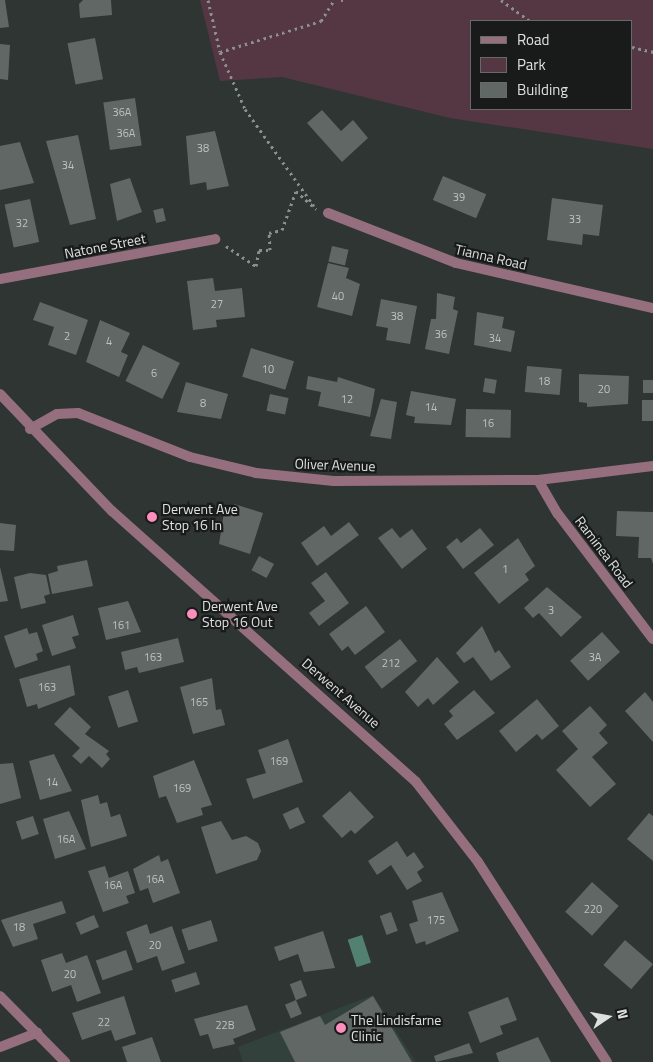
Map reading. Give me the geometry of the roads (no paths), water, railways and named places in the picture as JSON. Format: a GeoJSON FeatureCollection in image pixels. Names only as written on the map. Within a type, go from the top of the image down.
{"type":"FeatureCollection","features":[{"type":"Feature","properties":{"kind":"street","name":"Tianna Road"},"geometry":{"type":"LineString","coordinates":[[328,213],[456,263],[653,308]]}},
{"type":"Feature","properties":{"kind":"street","name":"Natone Street"},"geometry":{"type":"LineString","coordinates":[[0,279],[215,239]]}},
{"type":"Feature","properties":{"kind":"street","name":"Derwent Avenue"},"geometry":{"type":"LineString","coordinates":[[0,394],[30,429],[112,511],[416,782],[473,854],[607,1062]]}},
{"type":"Feature","properties":{"kind":"street","name":"Oliver Avenue"},"geometry":{"type":"LineString","coordinates":[[30,429],[57,414],[78,413],[163,450],[286,477],[538,480],[653,466]]}},
{"type":"Feature","properties":{"kind":"street","name":"Raminea Road"},"geometry":{"type":"LineString","coordinates":[[538,480],[558,514],[653,639]]}},
{"type":"Feature","properties":{"kind":"street"},"geometry":{"type":"LineString","coordinates":[[0,996],[65,1062]]}},
{"type":"Feature","properties":{"kind":"street"},"geometry":{"type":"LineString","coordinates":[[0,1047],[36,1033]]}},
{"type":"Feature","properties":{"kind":"place","name":"Derwent Ave Stop 16 In"},"geometry":{"type":"Point","coordinates":[152,517]}},
{"type":"Feature","properties":{"kind":"place","name":"Derwent Ave Stop 16 Out"},"geometry":{"type":"Point","coordinates":[192,614]}},
{"type":"Feature","properties":{"kind":"place","name":"The Lindisfarne Clinic"},"geometry":{"type":"Point","coordinates":[341,1028]}}]}
